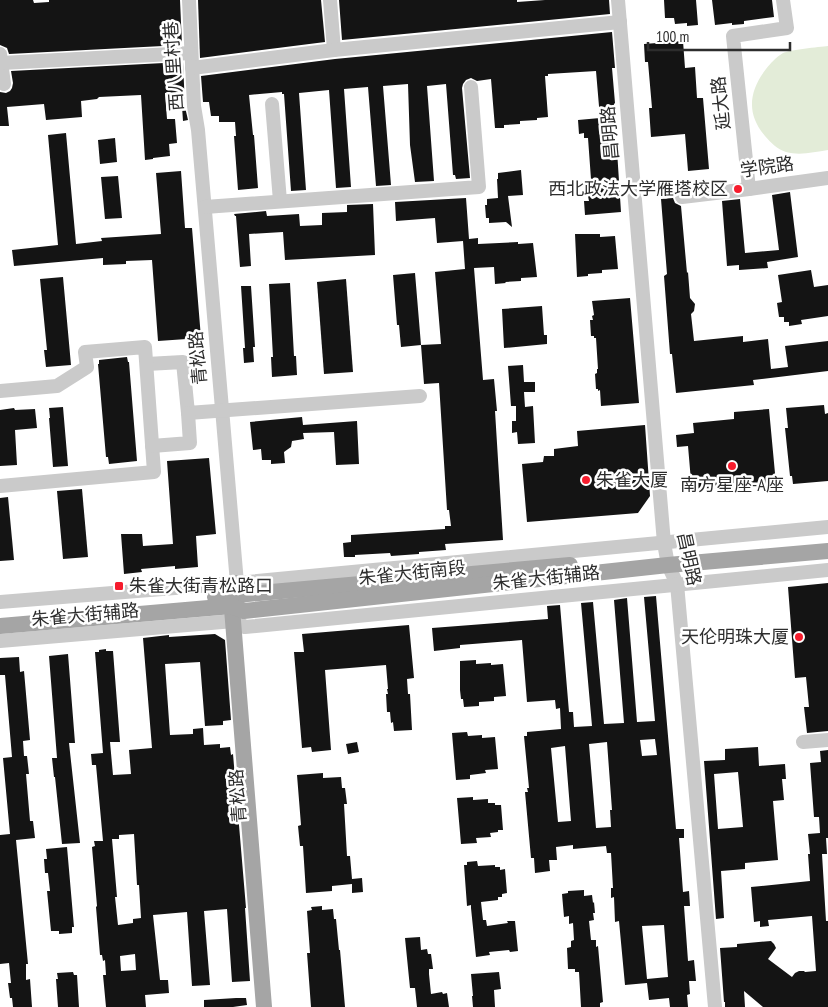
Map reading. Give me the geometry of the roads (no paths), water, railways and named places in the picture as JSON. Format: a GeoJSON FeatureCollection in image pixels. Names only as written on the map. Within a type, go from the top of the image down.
{"type":"FeatureCollection","features":[{"type":"Feature","properties":{"kind":"main road","name":"朱雀大街南段"},"geometry":{"type":"LineString","coordinates":[[0,626],[238,605],[654,557],[666,554],[828,540]]}},
{"type":"Feature","properties":{"kind":"main road","name":"朱雀大街南段"},"geometry":{"type":"LineString","coordinates":[[666,554],[828,551]]}},
{"type":"Feature","properties":{"kind":"main road","name":"朱雀大街南段"},"geometry":{"type":"LineString","coordinates":[[0,615],[238,605]]}},
{"type":"Feature","properties":{"kind":"main road","name":"青松路"},"geometry":{"type":"LineString","coordinates":[[238,605],[264,1007]]}},
{"type":"Feature","properties":{"kind":"main road","name":"青松路"},"geometry":{"type":"LineString","coordinates":[[238,605],[275,1007]]}},
{"type":"Feature","properties":{"kind":"street","name":"西八里村巷"},"geometry":{"type":"LineString","coordinates":[[189,0],[194,106],[198,130]]}},
{"type":"Feature","properties":{"kind":"street"},"geometry":{"type":"LineString","coordinates":[[330,0],[334,50]]}},
{"type":"Feature","properties":{"kind":"street","name":"昌明路"},"geometry":{"type":"LineString","coordinates":[[618,0],[666,554],[677,584],[715,1007]]}},
{"type":"Feature","properties":{"kind":"street","name":"延大路"},"geometry":{"type":"LineString","coordinates":[[749,189],[732,36],[787,28],[783,0]]}},
{"type":"Feature","properties":{"kind":"street"},"geometry":{"type":"LineString","coordinates":[[192,68],[334,50],[620,22]]}},
{"type":"Feature","properties":{"kind":"street"},"geometry":{"type":"LineString","coordinates":[[4,84],[1,58],[191,53]]}},
{"type":"Feature","properties":{"kind":"street"},"geometry":{"type":"LineString","coordinates":[[205,207],[479,187],[471,87]]}},
{"type":"Feature","properties":{"kind":"street"},"geometry":{"type":"LineString","coordinates":[[272,104],[280,201]]}},
{"type":"Feature","properties":{"kind":"street","name":"青松路"},"geometry":{"type":"LineString","coordinates":[[198,130],[238,605]]}},
{"type":"Feature","properties":{"kind":"street","name":"学院路"},"geometry":{"type":"LineString","coordinates":[[682,197],[828,178]]}},
{"type":"Feature","properties":{"kind":"street"},"geometry":{"type":"LineString","coordinates":[[0,391],[57,386],[86,367],[85,352],[145,347],[154,472],[0,486]]}},
{"type":"Feature","properties":{"kind":"street"},"geometry":{"type":"LineString","coordinates":[[147,364],[183,362],[190,443],[152,446]]}},
{"type":"Feature","properties":{"kind":"street"},"geometry":{"type":"LineString","coordinates":[[188,413],[420,396]]}},
{"type":"Feature","properties":{"kind":"street"},"geometry":{"type":"LineString","coordinates":[[666,554],[828,527]]}},
{"type":"Feature","properties":{"kind":"street","name":"朱雀大街辅路"},"geometry":{"type":"LineString","coordinates":[[0,602],[238,605],[677,584],[828,570]]}},
{"type":"Feature","properties":{"kind":"street","name":"朱雀大街辅路"},"geometry":{"type":"LineString","coordinates":[[0,641],[238,605]]}},
{"type":"Feature","properties":{"kind":"street"},"geometry":{"type":"LineString","coordinates":[[803,742],[828,740]]}},
{"type":"Feature","properties":{"kind":"place","name":"西北政法大学雁塔校区"},"geometry":{"type":"Point","coordinates":[738,189]}},
{"type":"Feature","properties":{"kind":"place","name":"南方星座-A座"},"geometry":{"type":"Point","coordinates":[732,466]}},
{"type":"Feature","properties":{"kind":"place","name":"朱雀大厦"},"geometry":{"type":"Point","coordinates":[586,480]}},
{"type":"Feature","properties":{"kind":"place","name":"朱雀大街青松路口"},"geometry":{"type":"Point","coordinates":[119,586]}},
{"type":"Feature","properties":{"kind":"place","name":"天伦明珠大厦"},"geometry":{"type":"Point","coordinates":[799,637]}}]}
